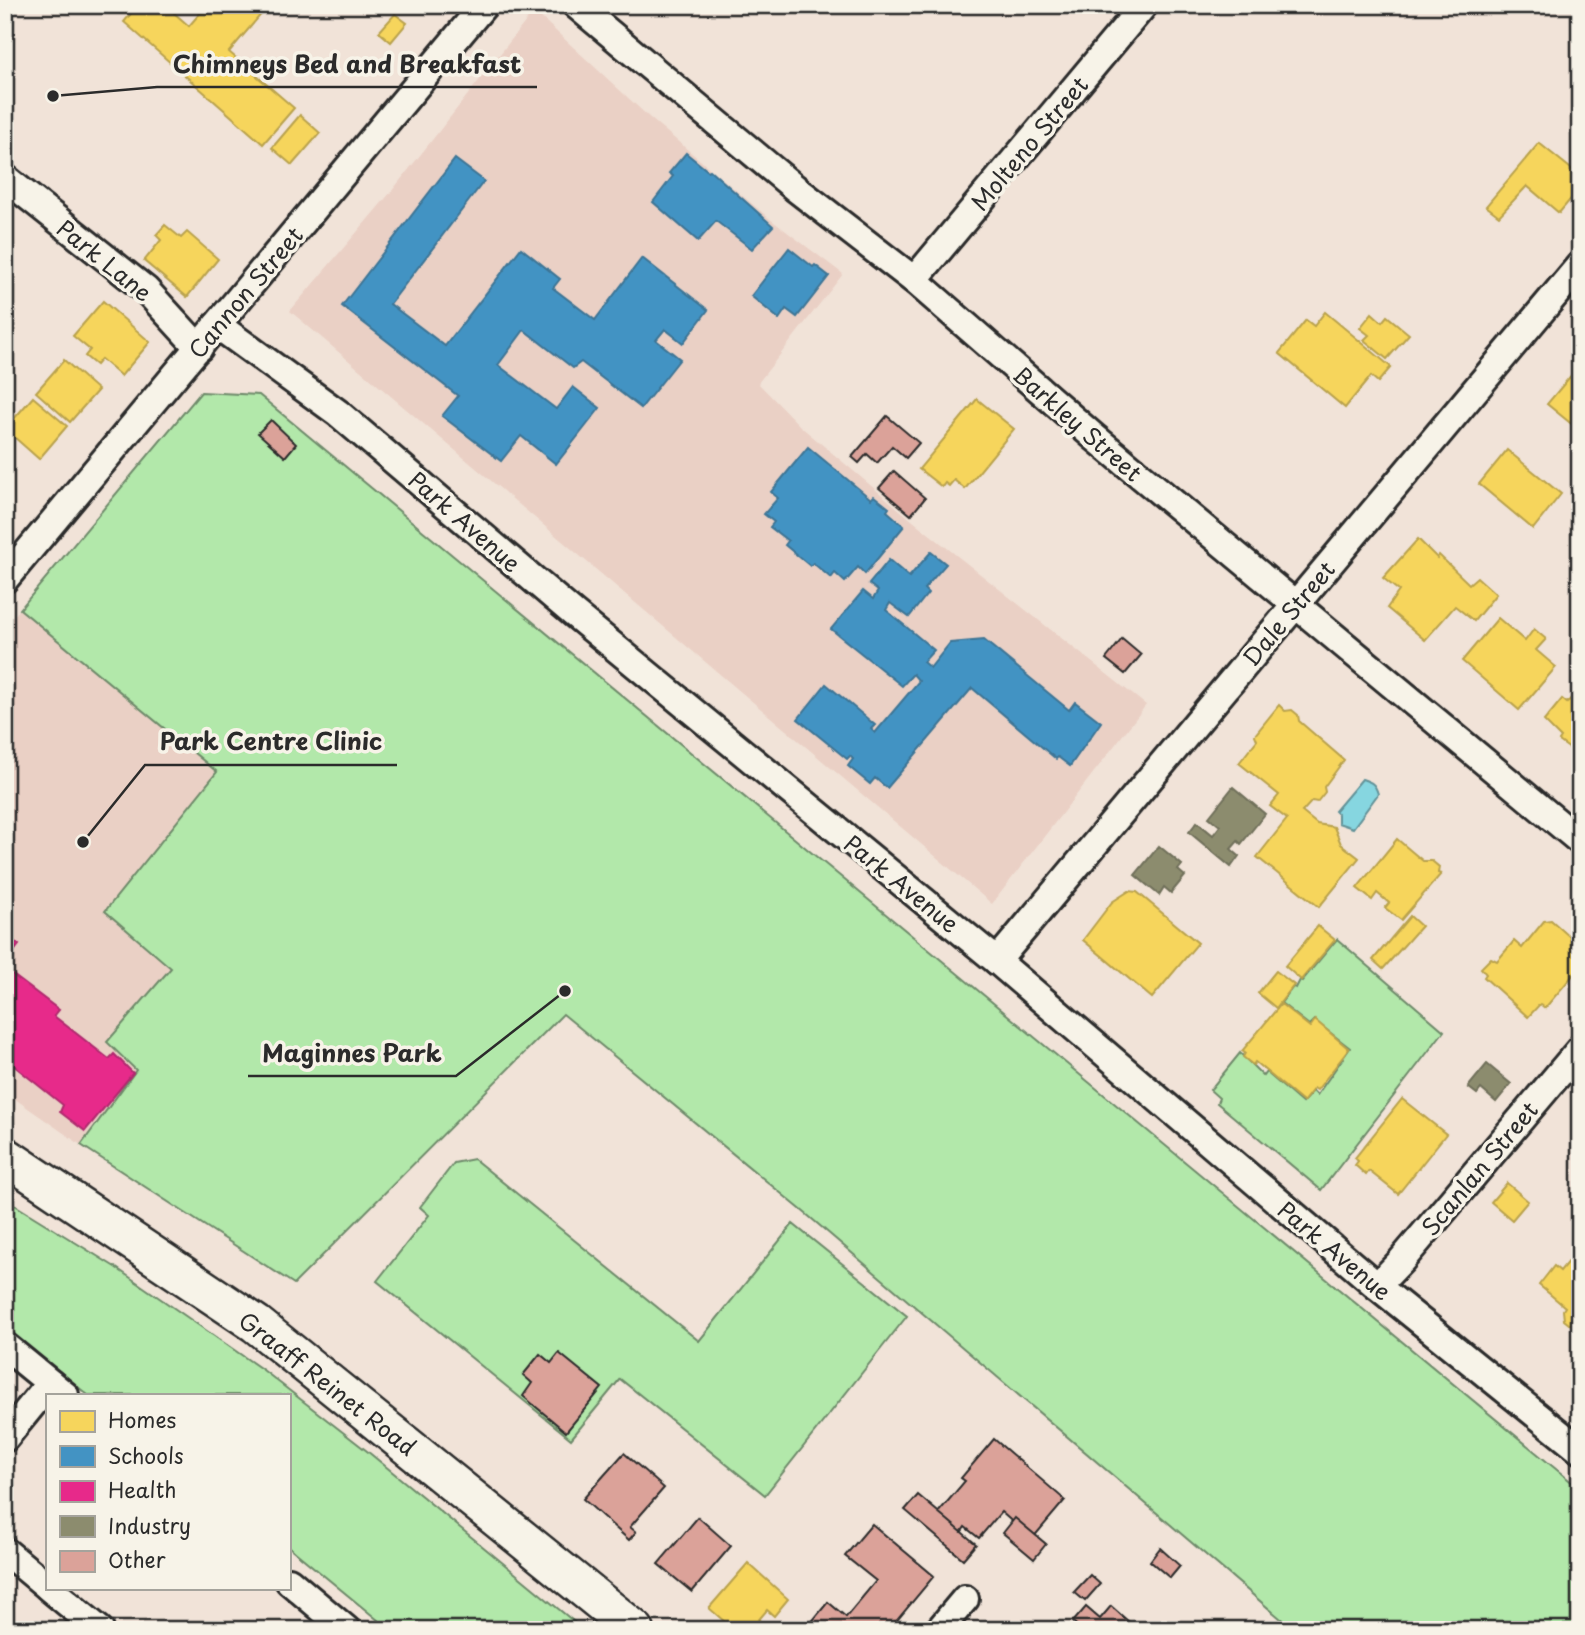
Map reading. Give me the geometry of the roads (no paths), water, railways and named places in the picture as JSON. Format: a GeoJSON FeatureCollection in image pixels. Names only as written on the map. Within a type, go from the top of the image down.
{"type":"FeatureCollection","features":[{"type":"Feature","properties":{"kind":"main road","name":"Graaff Reinet Road"},"geometry":{"type":"LineString","coordinates":[[5,1156],[256,1324],[635,1630]]}},
{"type":"Feature","properties":{"kind":"street","name":"Cannon Street"},"geometry":{"type":"LineString","coordinates":[[5,579],[484,5]]}},
{"type":"Feature","properties":{"kind":"street","name":"Barkley Street"},"geometry":{"type":"LineString","coordinates":[[576,5],[795,188],[914,280],[1093,436],[1580,841]]}},
{"type":"Feature","properties":{"kind":"street","name":"Molteno Street"},"geometry":{"type":"LineString","coordinates":[[914,280],[1144,5]]}},
{"type":"Feature","properties":{"kind":"street","name":"Park Lane"},"geometry":{"type":"LineString","coordinates":[[5,178],[146,290],[199,348]]}},
{"type":"Feature","properties":{"kind":"street","name":"Dale Street"},"geometry":{"type":"LineString","coordinates":[[997,961],[1580,265]]}},
{"type":"Feature","properties":{"kind":"street","name":"Park Avenue"},"geometry":{"type":"LineString","coordinates":[[217,326],[338,413],[573,613],[997,961],[1377,1286],[1580,1450]]}},
{"type":"Feature","properties":{"kind":"street","name":"Scanlan Street"},"geometry":{"type":"LineString","coordinates":[[1377,1286],[1580,1048]]}},
{"type":"Feature","properties":{"kind":"street"},"geometry":{"type":"LineString","coordinates":[[5,1346],[58,1389]]}},
{"type":"Feature","properties":{"kind":"street"},"geometry":{"type":"LineString","coordinates":[[5,1438],[46,1400]]}},
{"type":"Feature","properties":{"kind":"street"},"geometry":{"type":"LineString","coordinates":[[5,1551],[46,1585]]}},
{"type":"Feature","properties":{"kind":"street"},"geometry":{"type":"LineString","coordinates":[[290,1582],[347,1630]]}},
{"type":"Feature","properties":{"kind":"street"},"geometry":{"type":"LineString","coordinates":[[52,1590],[100,1630]]}},
{"type":"Feature","properties":{"kind":"street"},"geometry":{"type":"LineString","coordinates":[[939,1630],[965,1599]]}},
{"type":"Feature","properties":{"kind":"water"},"geometry":{"type":"Polygon","coordinates":[[[1362,779],[1376,787],[1378,794],[1353,828],[1338,823],[1338,814],[1335,811],[1362,779]]]}},
{"type":"Feature","properties":{"kind":"place","name":"Chimneys Bed and Breakfast"},"geometry":{"type":"Point","coordinates":[53,96]}},
{"type":"Feature","properties":{"kind":"place","name":"Park Centre Clinic"},"geometry":{"type":"Point","coordinates":[83,842]}},
{"type":"Feature","properties":{"kind":"place","name":"Maginnes Park"},"geometry":{"type":"Point","coordinates":[565,991]}}]}
